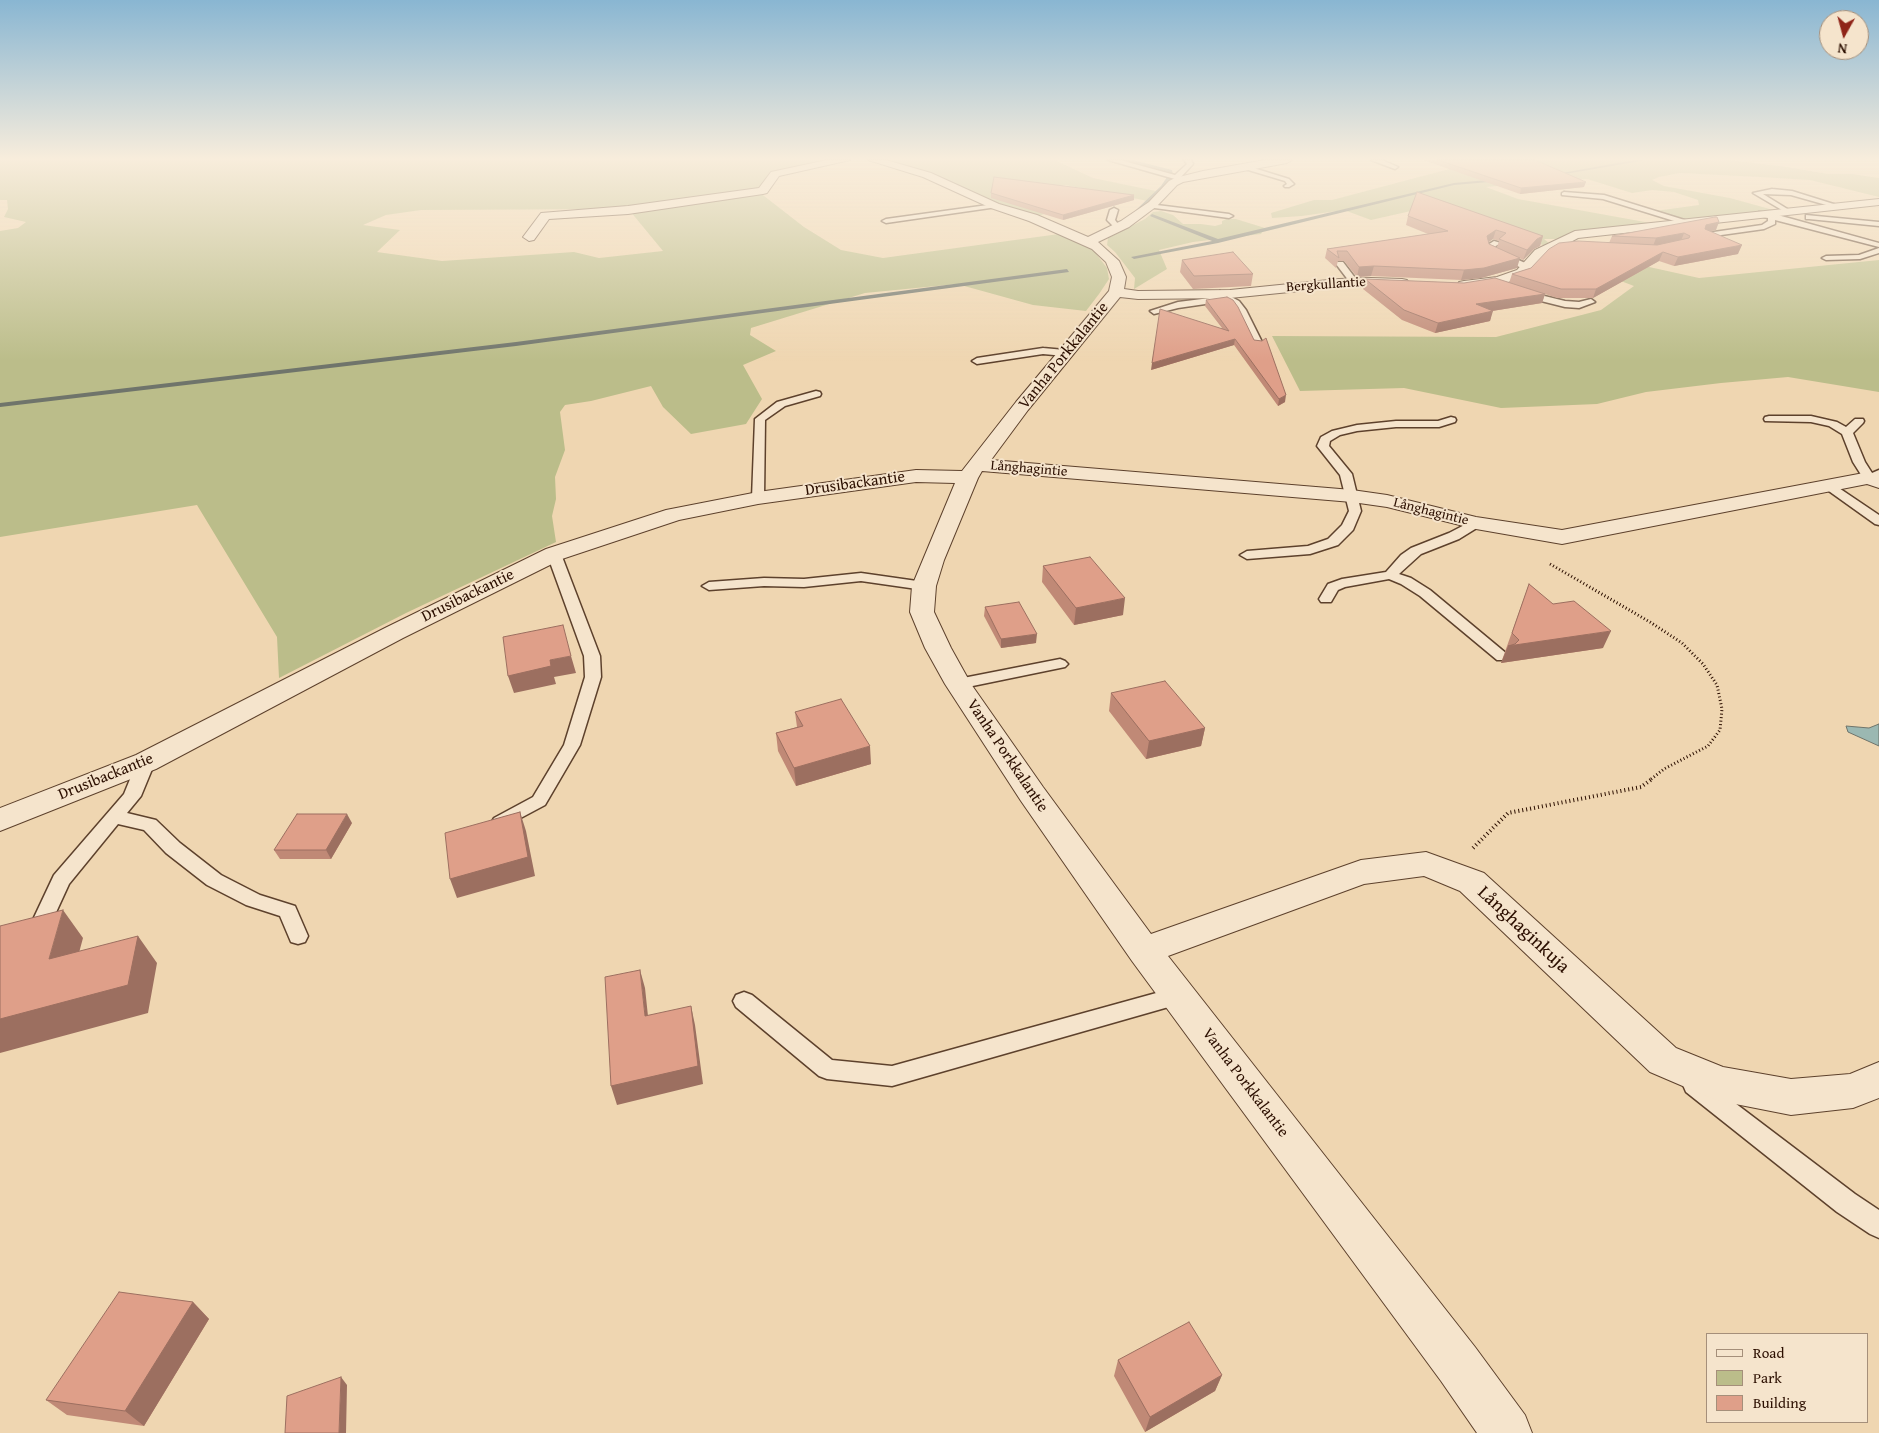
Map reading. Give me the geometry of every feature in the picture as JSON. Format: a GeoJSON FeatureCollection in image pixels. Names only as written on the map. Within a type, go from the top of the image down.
{"type":"FeatureCollection","features":[{"type":"Feature","properties":{"kind":"street"},"geometry":{"type":"LineString","coordinates":[[530,237],[537,227]]}},
{"type":"Feature","properties":{"kind":"street","name":"Vanha Porkkalantie"},"geometry":{"type":"LineString","coordinates":[[1053,227],[1097,246],[1112,261],[1119,277],[1116,292],[1065,353],[973,471],[933,560],[924,586],[922,612],[938,648],[958,684],[1032,794],[1144,951],[1458,1364],[1507,1433]]}},
{"type":"Feature","properties":{"kind":"street"},"geometry":{"type":"LineString","coordinates":[[1452,285],[1491,282],[1522,273],[1540,253],[1552,245],[1575,235],[1645,227]]}},
{"type":"Feature","properties":{"kind":"street"},"geometry":{"type":"LineString","coordinates":[[1088,242],[1117,228]]}},
{"type":"Feature","properties":{"kind":"street","name":"Bergkullantie"},"geometry":{"type":"LineString","coordinates":[[1116,292],[1224,296],[1355,283],[1416,284]]}},
{"type":"Feature","properties":{"kind":"street","name":"Långhagintie"},"geometry":{"type":"LineString","coordinates":[[973,471],[1352,496],[1387,501],[1476,523],[1562,537],[1876,478]]}},
{"type":"Feature","properties":{"kind":"street","name":"Drusibackantie"},"geometry":{"type":"LineString","coordinates":[[0,820],[146,762],[394,633],[554,554],[674,515],[758,498],[916,476],[973,471]]}},
{"type":"Feature","properties":{"kind":"street","name":"Långhaginkuja"},"geometry":{"type":"LineString","coordinates":[[1144,951],[1361,872],[1426,864],[1472,882],[1663,1060],[1720,1084],[1791,1097],[1853,1091],[1879,1079]]}},
{"type":"Feature","properties":{"kind":"lane"},"geometry":{"type":"LineString","coordinates":[[1707,235],[1764,227]]}},
{"type":"Feature","properties":{"kind":"lane"},"geometry":{"type":"LineString","coordinates":[[1820,227],[1879,245]]}},
{"type":"Feature","properties":{"kind":"lane"},"geometry":{"type":"LineString","coordinates":[[1497,243],[1490,246],[1491,251],[1527,267]]}},
{"type":"Feature","properties":{"kind":"lane"},"geometry":{"type":"LineString","coordinates":[[1552,245],[1571,246]]}},
{"type":"Feature","properties":{"kind":"lane"},"geometry":{"type":"LineString","coordinates":[[1826,258],[1860,257],[1879,250]]}},
{"type":"Feature","properties":{"kind":"lane"},"geometry":{"type":"LineString","coordinates":[[1340,264],[1355,283]]}},
{"type":"Feature","properties":{"kind":"lane"},"geometry":{"type":"LineString","coordinates":[[1491,282],[1565,304],[1579,305],[1591,302]]}},
{"type":"Feature","properties":{"kind":"lane"},"geometry":{"type":"LineString","coordinates":[[1154,312],[1224,296],[1236,303],[1243,312],[1258,344]]}},
{"type":"Feature","properties":{"kind":"lane"},"geometry":{"type":"LineString","coordinates":[[977,361],[1043,351],[1065,353]]}},
{"type":"Feature","properties":{"kind":"lane"},"geometry":{"type":"LineString","coordinates":[[758,498],[760,419],[781,404],[816,394]]}},
{"type":"Feature","properties":{"kind":"lane"},"geometry":{"type":"LineString","coordinates":[[1769,419],[1811,419],[1833,424],[1847,432],[1859,462],[1876,478]]}},
{"type":"Feature","properties":{"kind":"lane"},"geometry":{"type":"LineString","coordinates":[[1247,555],[1310,550],[1333,542],[1348,527],[1355,511],[1352,496],[1346,474],[1323,446],[1325,439],[1336,433],[1357,428],[1396,424],[1439,424],[1451,420]]}},
{"type":"Feature","properties":{"kind":"lane"},"geometry":{"type":"LineString","coordinates":[[1847,432],[1859,420]]}},
{"type":"Feature","properties":{"kind":"lane"},"geometry":{"type":"LineString","coordinates":[[1830,486],[1879,521]]}},
{"type":"Feature","properties":{"kind":"lane"},"geometry":{"type":"LineString","coordinates":[[1390,576],[1406,558],[1416,551],[1454,536],[1476,523]]}},
{"type":"Feature","properties":{"kind":"lane"},"geometry":{"type":"LineString","coordinates":[[487,828],[506,821],[539,801],[572,745],[593,677],[592,656],[554,554]]}},
{"type":"Feature","properties":{"kind":"lane"},"geometry":{"type":"LineString","coordinates":[[1326,599],[1333,587],[1342,583],[1390,576],[1406,582],[1425,593],[1502,657]]}},
{"type":"Feature","properties":{"kind":"lane"},"geometry":{"type":"LineString","coordinates":[[709,586],[764,582],[804,583],[861,578],[924,586]]}},
{"type":"Feature","properties":{"kind":"lane"},"geometry":{"type":"LineString","coordinates":[[958,684],[1060,664]]}},
{"type":"Feature","properties":{"kind":"lane"},"geometry":{"type":"LineString","coordinates":[[40,926],[60,880],[132,796],[146,762]]}},
{"type":"Feature","properties":{"kind":"lane"},"geometry":{"type":"LineString","coordinates":[[115,817],[150,825],[173,848],[214,880],[254,900],[288,911],[298,936]]}},
{"type":"Feature","properties":{"kind":"lane"},"geometry":{"type":"LineString","coordinates":[[744,1001],[827,1069],[892,1076],[1178,996]]}},
{"type":"Feature","properties":{"kind":"lane"},"geometry":{"type":"LineString","coordinates":[[1663,1060],[1846,1203],[1879,1225]]}},
{"type":"Feature","properties":{"kind":"path"},"geometry":{"type":"LineString","coordinates":[[1448,872],[1508,813],[1641,787],[1664,768],[1708,746],[1720,730],[1722,708],[1717,685],[1703,664],[1682,643],[1561,569],[1544,562]]}},
{"type":"Feature","properties":{"kind":"green space"},"geometry":{"type":"Polygon","coordinates":[[[377,227],[400,230],[377,252],[442,261],[574,252],[599,258],[663,251],[643,227],[804,227],[841,250],[883,258],[1059,234],[1091,247],[1107,268],[1109,279],[1086,311],[1033,305],[957,284],[865,293],[751,328],[750,335],[776,351],[743,365],[762,399],[746,424],[691,434],[663,407],[651,386],[591,401],[565,405],[560,412],[565,450],[555,477],[556,499],[552,516],[556,542],[406,613],[279,678],[277,637],[197,505],[0,537],[0,231],[18,228],[377,227]]]}},
{"type":"Feature","properties":{"kind":"green space"},"geometry":{"type":"Polygon","coordinates":[[[1130,227],[1265,228],[1261,234],[1193,242],[1159,250],[1167,269],[1134,289],[1135,278],[1115,252],[1107,245],[1108,238],[1130,227]]]}},
{"type":"Feature","properties":{"kind":"green space"},"geometry":{"type":"Polygon","coordinates":[[[1489,227],[1632,227],[1571,234],[1556,239],[1544,239],[1549,243],[1546,246],[1489,227]]]}},
{"type":"Feature","properties":{"kind":"green space"},"geometry":{"type":"Polygon","coordinates":[[[1547,253],[1586,253],[1699,278],[1879,260],[1879,392],[1788,377],[1646,392],[1597,404],[1501,408],[1404,388],[1300,391],[1272,336],[1496,337],[1601,310],[1634,286],[1547,253]]]}},
{"type":"Feature","properties":{"kind":"water"},"geometry":{"type":"Polygon","coordinates":[[[1879,724],[1879,746],[1848,732],[1846,726],[1869,728],[1879,724]]]}},
{"type":"Feature","properties":{"kind":"building"},"geometry":{"type":"Polygon","coordinates":[[[1437,227],[1517,227],[1543,236],[1537,239],[1527,250],[1499,239],[1506,233],[1496,230],[1487,236],[1489,244],[1520,258],[1484,268],[1464,270],[1359,267],[1347,251],[1337,251],[1339,258],[1327,249],[1448,231],[1437,227]]]}},
{"type":"Feature","properties":{"kind":"building"},"geometry":{"type":"Polygon","coordinates":[[[1662,227],[1706,227],[1705,229],[1742,245],[1678,257],[1663,252],[1596,289],[1561,289],[1512,274],[1531,268],[1549,249],[1559,243],[1578,241],[1657,245],[1689,238],[1690,236],[1684,233],[1656,238],[1612,236],[1662,227]]]}},
{"type":"Feature","properties":{"kind":"building"},"geometry":{"type":"Polygon","coordinates":[[[1233,252],[1253,274],[1194,276],[1182,260],[1233,252]]]}},
{"type":"Feature","properties":{"kind":"building"},"geometry":{"type":"Polygon","coordinates":[[[1495,278],[1545,294],[1476,304],[1493,311],[1438,323],[1404,310],[1365,279],[1464,283],[1495,278]]]}},
{"type":"Feature","properties":{"kind":"building"},"geometry":{"type":"Polygon","coordinates":[[[1227,297],[1233,300],[1238,307],[1254,340],[1262,341],[1266,338],[1286,395],[1279,399],[1235,339],[1152,363],[1160,309],[1229,331],[1206,300],[1227,297]]]}},
{"type":"Feature","properties":{"kind":"building"},"geometry":{"type":"Polygon","coordinates":[[[1090,557],[1125,598],[1076,608],[1043,566],[1090,557]]]}},
{"type":"Feature","properties":{"kind":"building"},"geometry":{"type":"Polygon","coordinates":[[[1529,584],[1553,604],[1574,601],[1611,631],[1508,646],[1515,644],[1519,640],[1512,633],[1529,584]]]}},
{"type":"Feature","properties":{"kind":"building"},"geometry":{"type":"Polygon","coordinates":[[[1019,602],[1037,634],[1001,639],[985,607],[1019,602]]]}},
{"type":"Feature","properties":{"kind":"building"},"geometry":{"type":"Polygon","coordinates":[[[563,625],[571,656],[550,660],[551,666],[508,676],[503,637],[563,625]]]}},
{"type":"Feature","properties":{"kind":"building"},"geometry":{"type":"Polygon","coordinates":[[[1165,681],[1205,728],[1149,741],[1111,693],[1165,681]]]}},
{"type":"Feature","properties":{"kind":"building"},"geometry":{"type":"Polygon","coordinates":[[[841,699],[870,746],[794,768],[776,733],[803,726],[795,712],[841,699]]]}},
{"type":"Feature","properties":{"kind":"building"},"geometry":{"type":"Polygon","coordinates":[[[520,812],[528,857],[450,879],[445,833],[520,812]]]}},
{"type":"Feature","properties":{"kind":"building"},"geometry":{"type":"Polygon","coordinates":[[[297,814],[347,814],[326,850],[274,850],[297,814]]]}},
{"type":"Feature","properties":{"kind":"building"},"geometry":{"type":"Polygon","coordinates":[[[63,910],[49,959],[138,936],[128,985],[0,1019],[0,926],[63,910]]]}},
{"type":"Feature","properties":{"kind":"building"},"geometry":{"type":"Polygon","coordinates":[[[640,970],[645,1016],[691,1006],[698,1066],[611,1086],[605,977],[640,970]]]}},
{"type":"Feature","properties":{"kind":"building"},"geometry":{"type":"Polygon","coordinates":[[[119,1292],[193,1302],[125,1411],[46,1400],[119,1292]]]}},
{"type":"Feature","properties":{"kind":"building"},"geometry":{"type":"Polygon","coordinates":[[[1189,1322],[1222,1375],[1150,1417],[1118,1360],[1189,1322]]]}},
{"type":"Feature","properties":{"kind":"building"},"geometry":{"type":"Polygon","coordinates":[[[341,1377],[339,1433],[285,1433],[287,1396],[341,1377]]]}},
{"type":"Feature","properties":{"kind":"waterway"},"geometry":{"type":"LineString","coordinates":[[1182,227],[1218,241]]}},
{"type":"Feature","properties":{"kind":"waterway"},"geometry":{"type":"LineString","coordinates":[[1218,241],[1276,227]]}},
{"type":"Feature","properties":{"kind":"waterway"},"geometry":{"type":"LineString","coordinates":[[1134,257],[1218,241]]}},
{"type":"Feature","properties":{"kind":"waterway"},"geometry":{"type":"LineString","coordinates":[[0,405],[516,344],[1067,271]]}}]}
